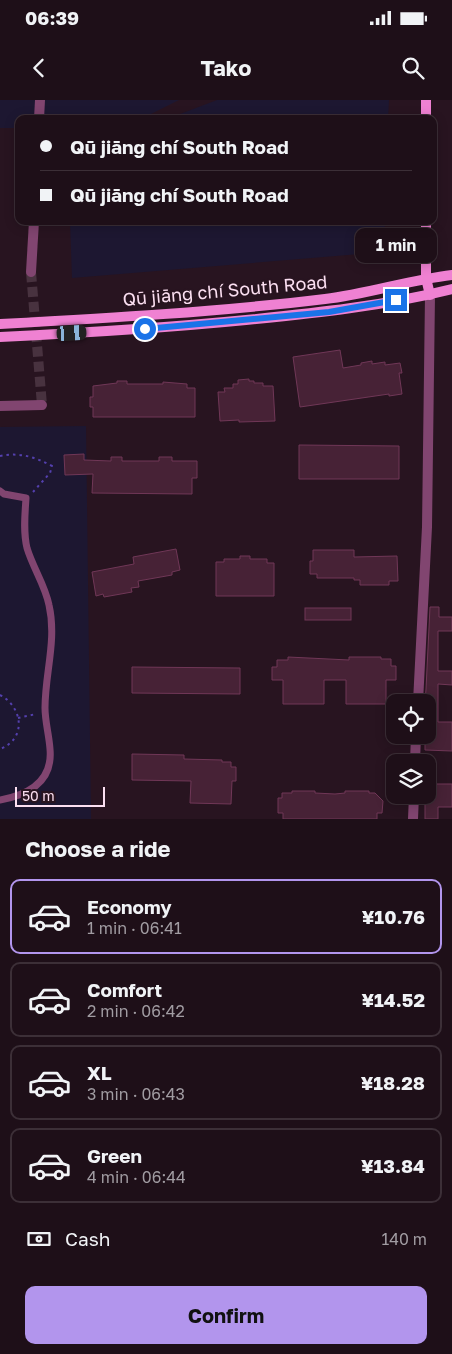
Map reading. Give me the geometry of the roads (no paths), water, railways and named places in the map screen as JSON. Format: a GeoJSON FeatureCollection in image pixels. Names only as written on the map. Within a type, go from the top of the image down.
{"type":"FeatureCollection","features":[{"type":"Feature","properties":{"kind":"main road"},"geometry":{"type":"LineString","coordinates":[[426,100],[426,115]]}},
{"type":"Feature","properties":{"kind":"main road"},"geometry":{"type":"LineString","coordinates":[[426,225],[426,278],[430,294]]}},
{"type":"Feature","properties":{"kind":"main road","name":"Qū jiāng chí South Road"},"geometry":{"type":"LineString","coordinates":[[0,324],[144,316],[327,299],[426,278],[452,276]]}},
{"type":"Feature","properties":{"kind":"main road","name":"Qū jiāng chí South Road"},"geometry":{"type":"LineString","coordinates":[[0,337],[145,329],[319,313],[452,289]]}},
{"type":"Feature","properties":{"kind":"street"},"geometry":{"type":"LineString","coordinates":[[39,115],[40,100]]}},
{"type":"Feature","properties":{"kind":"street"},"geometry":{"type":"LineString","coordinates":[[31,272],[34,225]]}},
{"type":"Feature","properties":{"kind":"street"},"geometry":{"type":"LineString","coordinates":[[418,694],[427,527],[430,294]]}},
{"type":"Feature","properties":{"kind":"street"},"geometry":{"type":"LineString","coordinates":[[0,406],[42,405]]}},
{"type":"Feature","properties":{"kind":"street"},"geometry":{"type":"LineString","coordinates":[[413,819],[414,804]]}},
{"type":"Feature","properties":{"kind":"lane"},"geometry":{"type":"LineString","coordinates":[[0,491],[4,494],[26,498],[25,524],[27,546],[49,605],[51,620],[51,658],[45,692],[45,712],[50,751],[47,771],[35,788],[28,792],[0,800]]}},
{"type":"Feature","properties":{"kind":"tunnel"},"geometry":{"type":"LineString","coordinates":[[31,272],[42,405]]}}]}
